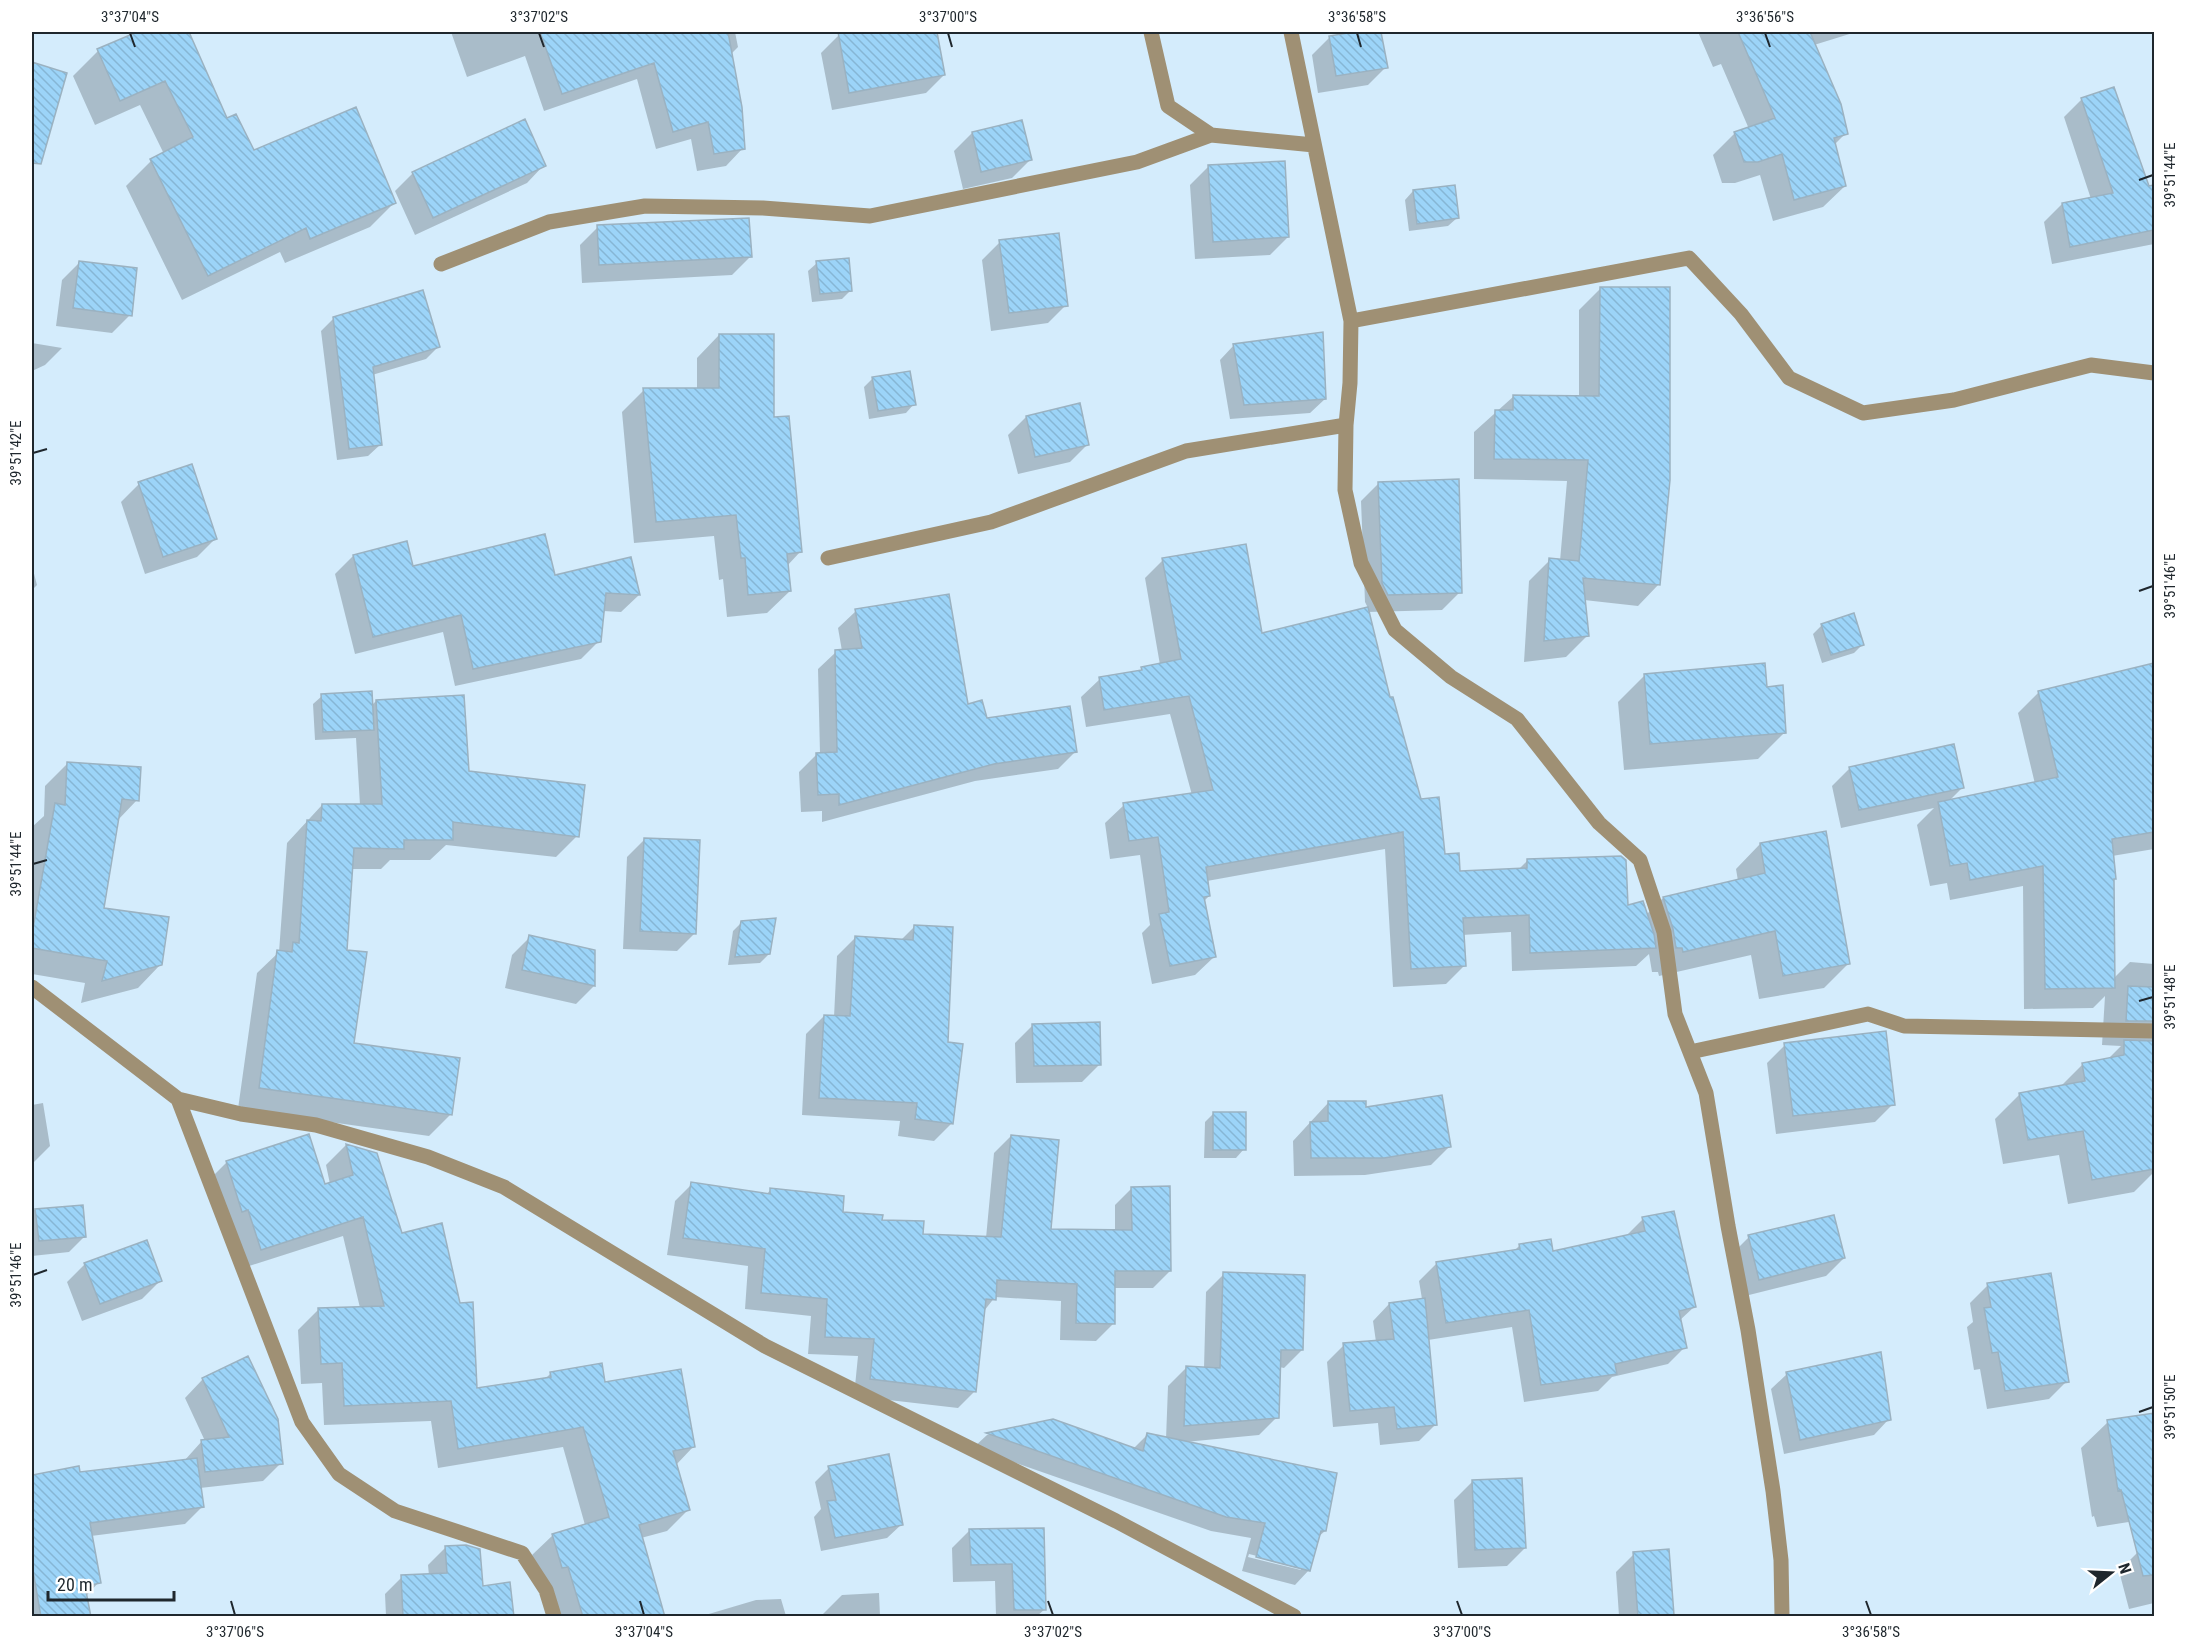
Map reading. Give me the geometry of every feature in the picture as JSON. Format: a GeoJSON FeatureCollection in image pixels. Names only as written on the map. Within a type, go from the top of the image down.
{"type":"FeatureCollection","features":[{"type":"Feature","properties":{"kind":"street"},"geometry":{"type":"LineString","coordinates":[[1151,32],[1168,106],[1211,135]]}},
{"type":"Feature","properties":{"kind":"street"},"geometry":{"type":"LineString","coordinates":[[1291,32],[1351,321],[1350,383],[1346,425],[1346,490],[1361,563],[1395,630],[1451,678],[1517,719],[1599,823],[1640,860],[1664,932],[1675,1014],[1706,1093],[1748,1330],[1779,1537],[1782,1617]]}},
{"type":"Feature","properties":{"kind":"street"},"geometry":{"type":"LineString","coordinates":[[441,264],[549,222],[645,206],[763,208],[870,216],[1137,162],[1211,135],[1314,145]]}},
{"type":"Feature","properties":{"kind":"street"},"geometry":{"type":"LineString","coordinates":[[1351,321],[1689,258],[1741,314],[1790,378],[1863,413],[1954,400],[2091,365],[2154,373]]}},
{"type":"Feature","properties":{"kind":"street"},"geometry":{"type":"LineString","coordinates":[[828,558],[991,522],[1186,451],[1346,425]]}},
{"type":"Feature","properties":{"kind":"street"},"geometry":{"type":"LineString","coordinates":[[32,987],[178,1099],[241,1113],[316,1125],[428,1157],[504,1187],[765,1346],[1116,1521],[1294,1617]]}},
{"type":"Feature","properties":{"kind":"street"},"geometry":{"type":"LineString","coordinates":[[1690,1052],[1868,1014],[1904,1026],[2154,1031]]}},
{"type":"Feature","properties":{"kind":"street"},"geometry":{"type":"LineString","coordinates":[[178,1099],[303,1422],[339,1473],[395,1511],[522,1553],[546,1590],[554,1617]]}},
{"type":"Feature","properties":{"kind":"building"},"geometry":{"type":"Polygon","coordinates":[[[137,32],[189,32],[227,118],[236,114],[254,150],[356,107],[396,203],[310,239],[306,228],[208,276],[150,159],[193,137],[165,81],[120,101],[97,49],[137,32]]]}},
{"type":"Feature","properties":{"kind":"building"},"geometry":{"type":"Polygon","coordinates":[[[540,32],[728,32],[742,107],[745,149],[714,154],[708,122],[673,132],[654,63],[562,94],[540,32]]]}},
{"type":"Feature","properties":{"kind":"building"},"geometry":{"type":"Polygon","coordinates":[[[838,32],[937,32],[945,75],[849,93],[838,32]]]}},
{"type":"Feature","properties":{"kind":"building"},"geometry":{"type":"Polygon","coordinates":[[[1354,32],[1381,32],[1388,68],[1336,76],[1329,36],[1354,32]]]}},
{"type":"Feature","properties":{"kind":"building"},"geometry":{"type":"Polygon","coordinates":[[[1738,32],[1810,32],[1841,104],[1848,134],[1834,138],[1846,186],[1794,200],[1782,154],[1758,162],[1744,162],[1734,132],[1775,118],[1738,32]]]}},
{"type":"Feature","properties":{"kind":"building"},"geometry":{"type":"Polygon","coordinates":[[[32,62],[67,73],[41,164],[32,163],[32,62]]]}},
{"type":"Feature","properties":{"kind":"building"},"geometry":{"type":"Polygon","coordinates":[[[2114,87],[2149,186],[2154,185],[2154,230],[2070,247],[2062,203],[2113,193],[2081,98],[2114,87]]]}},
{"type":"Feature","properties":{"kind":"building"},"geometry":{"type":"Polygon","coordinates":[[[525,119],[546,166],[433,218],[412,172],[525,119]]]}},
{"type":"Feature","properties":{"kind":"building"},"geometry":{"type":"Polygon","coordinates":[[[1022,120],[1032,160],[981,172],[972,132],[1022,120]]]}},
{"type":"Feature","properties":{"kind":"building"},"geometry":{"type":"Polygon","coordinates":[[[1285,161],[1289,237],[1213,242],[1208,165],[1285,161]]]}},
{"type":"Feature","properties":{"kind":"building"},"geometry":{"type":"Polygon","coordinates":[[[1455,185],[1459,218],[1417,224],[1413,190],[1455,185]]]}},
{"type":"Feature","properties":{"kind":"building"},"geometry":{"type":"Polygon","coordinates":[[[749,218],[752,257],[599,265],[597,225],[749,218]]]}},
{"type":"Feature","properties":{"kind":"building"},"geometry":{"type":"Polygon","coordinates":[[[1059,233],[1068,306],[1009,313],[999,240],[1059,233]]]}},
{"type":"Feature","properties":{"kind":"building"},"geometry":{"type":"Polygon","coordinates":[[[849,258],[852,291],[820,294],[816,261],[849,258]]]}},
{"type":"Feature","properties":{"kind":"building"},"geometry":{"type":"Polygon","coordinates":[[[79,261],[137,268],[132,316],[73,308],[79,261]]]}},
{"type":"Feature","properties":{"kind":"building"},"geometry":{"type":"Polygon","coordinates":[[[1600,287],[1670,287],[1670,480],[1660,585],[1583,578],[1589,636],[1544,641],[1549,558],[1579,561],[1588,460],[1494,459],[1495,410],[1513,410],[1513,395],[1599,396],[1600,287]]]}},
{"type":"Feature","properties":{"kind":"building"},"geometry":{"type":"Polygon","coordinates":[[[423,290],[440,347],[373,367],[382,445],[349,449],[333,317],[423,290]]]}},
{"type":"Feature","properties":{"kind":"building"},"geometry":{"type":"Polygon","coordinates":[[[1323,332],[1326,399],[1244,405],[1233,344],[1323,332]]]}},
{"type":"Feature","properties":{"kind":"building"},"geometry":{"type":"Polygon","coordinates":[[[719,334],[774,334],[774,417],[789,416],[802,552],[787,554],[791,591],[748,595],[745,558],[741,558],[736,515],[656,522],[643,388],[719,388],[719,334]]]}},
{"type":"Feature","properties":{"kind":"building"},"geometry":{"type":"Polygon","coordinates":[[[910,371],[916,405],[878,411],[872,377],[910,371]]]}},
{"type":"Feature","properties":{"kind":"building"},"geometry":{"type":"Polygon","coordinates":[[[1080,403],[1089,445],[1035,457],[1026,416],[1080,403]]]}},
{"type":"Feature","properties":{"kind":"building"},"geometry":{"type":"Polygon","coordinates":[[[192,464],[217,539],[163,557],[138,482],[192,464]]]}},
{"type":"Feature","properties":{"kind":"building"},"geometry":{"type":"Polygon","coordinates":[[[1459,479],[1462,593],[1388,595],[1382,583],[1378,482],[1459,479]]]}},
{"type":"Feature","properties":{"kind":"building"},"geometry":{"type":"Polygon","coordinates":[[[545,534],[555,575],[631,557],[640,595],[606,593],[601,642],[473,669],[461,615],[373,637],[353,555],[407,541],[413,566],[545,534]]]}},
{"type":"Feature","properties":{"kind":"building"},"geometry":{"type":"Polygon","coordinates":[[[1246,544],[1262,633],[1368,607],[1390,697],[1393,697],[1421,799],[1439,797],[1445,854],[1459,853],[1460,871],[1527,868],[1527,859],[1621,856],[1626,860],[1628,905],[1643,901],[1654,934],[1656,948],[1530,953],[1529,915],[1463,918],[1466,966],[1411,969],[1403,832],[1206,867],[1210,896],[1204,897],[1216,957],[1170,966],[1159,914],[1169,912],[1158,837],[1129,841],[1123,803],[1213,790],[1189,696],[1104,710],[1099,677],[1142,670],[1141,667],[1181,659],[1162,558],[1246,544]]]}},
{"type":"Feature","properties":{"kind":"building"},"geometry":{"type":"Polygon","coordinates":[[[949,594],[968,704],[982,700],[987,718],[1070,706],[1077,752],[994,764],[839,805],[839,794],[818,795],[816,753],[837,752],[835,650],[862,648],[855,609],[949,594]]]}},
{"type":"Feature","properties":{"kind":"building"},"geometry":{"type":"Polygon","coordinates":[[[1854,613],[1864,645],[1831,655],[1821,624],[1854,613]]]}},
{"type":"Feature","properties":{"kind":"building"},"geometry":{"type":"Polygon","coordinates":[[[1765,663],[1767,687],[1783,685],[1786,733],[1650,744],[1644,674],[1765,663]]]}},
{"type":"Feature","properties":{"kind":"building"},"geometry":{"type":"Polygon","coordinates":[[[2154,663],[2154,832],[2112,839],[2116,879],[2114,879],[2115,988],[2045,989],[2043,866],[1970,880],[1967,863],[1950,866],[1938,802],[2058,777],[2038,691],[2154,663]]]}},
{"type":"Feature","properties":{"kind":"building"},"geometry":{"type":"Polygon","coordinates":[[[372,691],[374,730],[323,732],[321,694],[372,691]]]}},
{"type":"Feature","properties":{"kind":"building"},"geometry":{"type":"Polygon","coordinates":[[[464,695],[469,771],[585,785],[579,837],[453,822],[453,840],[404,840],[404,849],[354,848],[347,950],[367,952],[354,1043],[460,1058],[452,1115],[259,1088],[277,950],[292,952],[293,942],[299,943],[307,820],[321,821],[322,804],[382,804],[376,700],[464,695]]]}},
{"type":"Feature","properties":{"kind":"building"},"geometry":{"type":"Polygon","coordinates":[[[1954,744],[1964,788],[1859,810],[1849,767],[1954,744]]]}},
{"type":"Feature","properties":{"kind":"building"},"geometry":{"type":"Polygon","coordinates":[[[67,762],[141,767],[139,801],[122,799],[104,908],[169,917],[162,965],[102,981],[107,961],[32,948],[32,934],[55,803],[65,805],[67,762]]]}},
{"type":"Feature","properties":{"kind":"building"},"geometry":{"type":"Polygon","coordinates":[[[1826,831],[1850,964],[1783,976],[1775,931],[1683,952],[1682,948],[1676,948],[1663,897],[1765,873],[1760,843],[1826,831]]]}},
{"type":"Feature","properties":{"kind":"building"},"geometry":{"type":"Polygon","coordinates":[[[644,838],[700,840],[696,934],[640,931],[644,838]]]}},
{"type":"Feature","properties":{"kind":"building"},"geometry":{"type":"Polygon","coordinates":[[[776,918],[770,954],[735,957],[741,921],[776,918]]]}},
{"type":"Feature","properties":{"kind":"building"},"geometry":{"type":"Polygon","coordinates":[[[914,925],[953,927],[948,1042],[963,1044],[953,1124],[915,1119],[917,1103],[819,1098],[824,1015],[850,1016],[855,936],[913,940],[914,925]]]}},
{"type":"Feature","properties":{"kind":"building"},"geometry":{"type":"Polygon","coordinates":[[[529,935],[595,950],[595,986],[522,970],[529,935]]]}},
{"type":"Feature","properties":{"kind":"building"},"geometry":{"type":"Polygon","coordinates":[[[2128,986],[2154,987],[2154,1021],[2126,1021],[2128,986]]]}},
{"type":"Feature","properties":{"kind":"building"},"geometry":{"type":"Polygon","coordinates":[[[1100,1022],[1101,1065],[1034,1066],[1032,1024],[1100,1022]]]}},
{"type":"Feature","properties":{"kind":"building"},"geometry":{"type":"Polygon","coordinates":[[[1886,1031],[1895,1105],[1793,1116],[1784,1043],[1886,1031]]]}},
{"type":"Feature","properties":{"kind":"building"},"geometry":{"type":"Polygon","coordinates":[[[2124,1040],[2154,1041],[2154,1169],[2092,1180],[2083,1131],[2028,1140],[2019,1093],[2085,1081],[2082,1063],[2124,1055],[2124,1040]]]}},
{"type":"Feature","properties":{"kind":"building"},"geometry":{"type":"Polygon","coordinates":[[[1442,1095],[1451,1147],[1384,1158],[1311,1158],[1310,1122],[1328,1121],[1328,1101],[1366,1101],[1366,1107],[1442,1095]]]}},
{"type":"Feature","properties":{"kind":"building"},"geometry":{"type":"Polygon","coordinates":[[[1213,1112],[1246,1112],[1246,1150],[1213,1150],[1213,1112]]]}},
{"type":"Feature","properties":{"kind":"building"},"geometry":{"type":"Polygon","coordinates":[[[309,1134],[325,1184],[353,1175],[346,1144],[377,1153],[402,1233],[442,1223],[460,1303],[473,1302],[477,1388],[551,1377],[550,1372],[602,1363],[605,1382],[681,1369],[695,1447],[673,1451],[690,1510],[639,1525],[665,1617],[583,1617],[568,1567],[562,1568],[552,1534],[609,1517],[583,1427],[458,1449],[451,1401],[344,1406],[342,1363],[321,1364],[318,1308],[384,1306],[363,1217],[261,1250],[248,1210],[242,1212],[226,1161],[309,1134]]]}},
{"type":"Feature","properties":{"kind":"building"},"geometry":{"type":"Polygon","coordinates":[[[1011,1135],[1059,1140],[1051,1229],[1132,1230],[1131,1187],[1170,1186],[1171,1271],[1115,1271],[1115,1324],[1076,1323],[1077,1284],[997,1280],[996,1300],[986,1299],[976,1392],[870,1379],[874,1339],[825,1337],[827,1299],[761,1293],[765,1249],[683,1238],[691,1182],[770,1194],[770,1188],[844,1196],[843,1212],[883,1215],[882,1220],[924,1221],[923,1234],[1001,1237],[1011,1135]]]}},
{"type":"Feature","properties":{"kind":"building"},"geometry":{"type":"Polygon","coordinates":[[[83,1205],[86,1237],[39,1241],[35,1209],[83,1205]]]}},
{"type":"Feature","properties":{"kind":"building"},"geometry":{"type":"Polygon","coordinates":[[[1674,1211],[1696,1307],[1679,1311],[1687,1348],[1615,1364],[1617,1374],[1541,1385],[1529,1310],[1446,1323],[1436,1262],[1520,1249],[1519,1244],[1551,1239],[1553,1251],[1645,1231],[1642,1217],[1674,1211]]]}},
{"type":"Feature","properties":{"kind":"building"},"geometry":{"type":"Polygon","coordinates":[[[1834,1215],[1845,1258],[1759,1280],[1748,1235],[1834,1215]]]}},
{"type":"Feature","properties":{"kind":"building"},"geometry":{"type":"Polygon","coordinates":[[[147,1240],[162,1281],[100,1304],[84,1263],[147,1240]]]}},
{"type":"Feature","properties":{"kind":"building"},"geometry":{"type":"Polygon","coordinates":[[[1223,1272],[1305,1275],[1303,1350],[1281,1350],[1279,1418],[1184,1426],[1186,1366],[1220,1368],[1223,1272]]]}},
{"type":"Feature","properties":{"kind":"building"},"geometry":{"type":"Polygon","coordinates":[[[2051,1273],[2069,1382],[2005,1391],[1998,1352],[1992,1353],[1984,1308],[1991,1307],[1987,1283],[2051,1273]]]}},
{"type":"Feature","properties":{"kind":"building"},"geometry":{"type":"Polygon","coordinates":[[[1425,1298],[1437,1425],[1397,1429],[1394,1407],[1350,1411],[1343,1343],[1394,1339],[1389,1303],[1425,1298]]]}},
{"type":"Feature","properties":{"kind":"building"},"geometry":{"type":"Polygon","coordinates":[[[1881,1352],[1891,1420],[1800,1440],[1786,1372],[1881,1352]]]}},
{"type":"Feature","properties":{"kind":"building"},"geometry":{"type":"Polygon","coordinates":[[[248,1356],[278,1419],[283,1464],[205,1472],[201,1440],[229,1437],[202,1378],[248,1356]]]}},
{"type":"Feature","properties":{"kind":"building"},"geometry":{"type":"Polygon","coordinates":[[[2154,1413],[2154,1575],[2143,1576],[2121,1490],[2118,1491],[2107,1420],[2154,1413]]]}},
{"type":"Feature","properties":{"kind":"building"},"geometry":{"type":"Polygon","coordinates":[[[1053,1419],[1143,1451],[1147,1433],[1337,1473],[1326,1531],[1321,1531],[1310,1571],[1256,1557],[1265,1523],[1226,1517],[986,1433],[1053,1419]]]}},
{"type":"Feature","properties":{"kind":"building"},"geometry":{"type":"Polygon","coordinates":[[[889,1454],[903,1525],[835,1538],[827,1501],[836,1500],[828,1466],[889,1454]]]}},
{"type":"Feature","properties":{"kind":"building"},"geometry":{"type":"Polygon","coordinates":[[[197,1458],[204,1507],[90,1523],[101,1583],[85,1586],[91,1617],[41,1617],[32,1565],[32,1475],[79,1466],[80,1472],[197,1458]]]}},
{"type":"Feature","properties":{"kind":"building"},"geometry":{"type":"Polygon","coordinates":[[[1522,1478],[1526,1548],[1475,1550],[1472,1480],[1522,1478]]]}},
{"type":"Feature","properties":{"kind":"building"},"geometry":{"type":"Polygon","coordinates":[[[1044,1528],[1046,1610],[1014,1610],[1012,1564],[971,1565],[969,1529],[1044,1528]]]}},
{"type":"Feature","properties":{"kind":"building"},"geometry":{"type":"Polygon","coordinates":[[[466,1545],[480,1549],[483,1586],[510,1582],[514,1617],[403,1617],[401,1575],[447,1573],[445,1546],[466,1545]]]}},
{"type":"Feature","properties":{"kind":"building"},"geometry":{"type":"Polygon","coordinates":[[[1669,1549],[1674,1615],[1638,1617],[1633,1552],[1669,1549]]]}}]}
